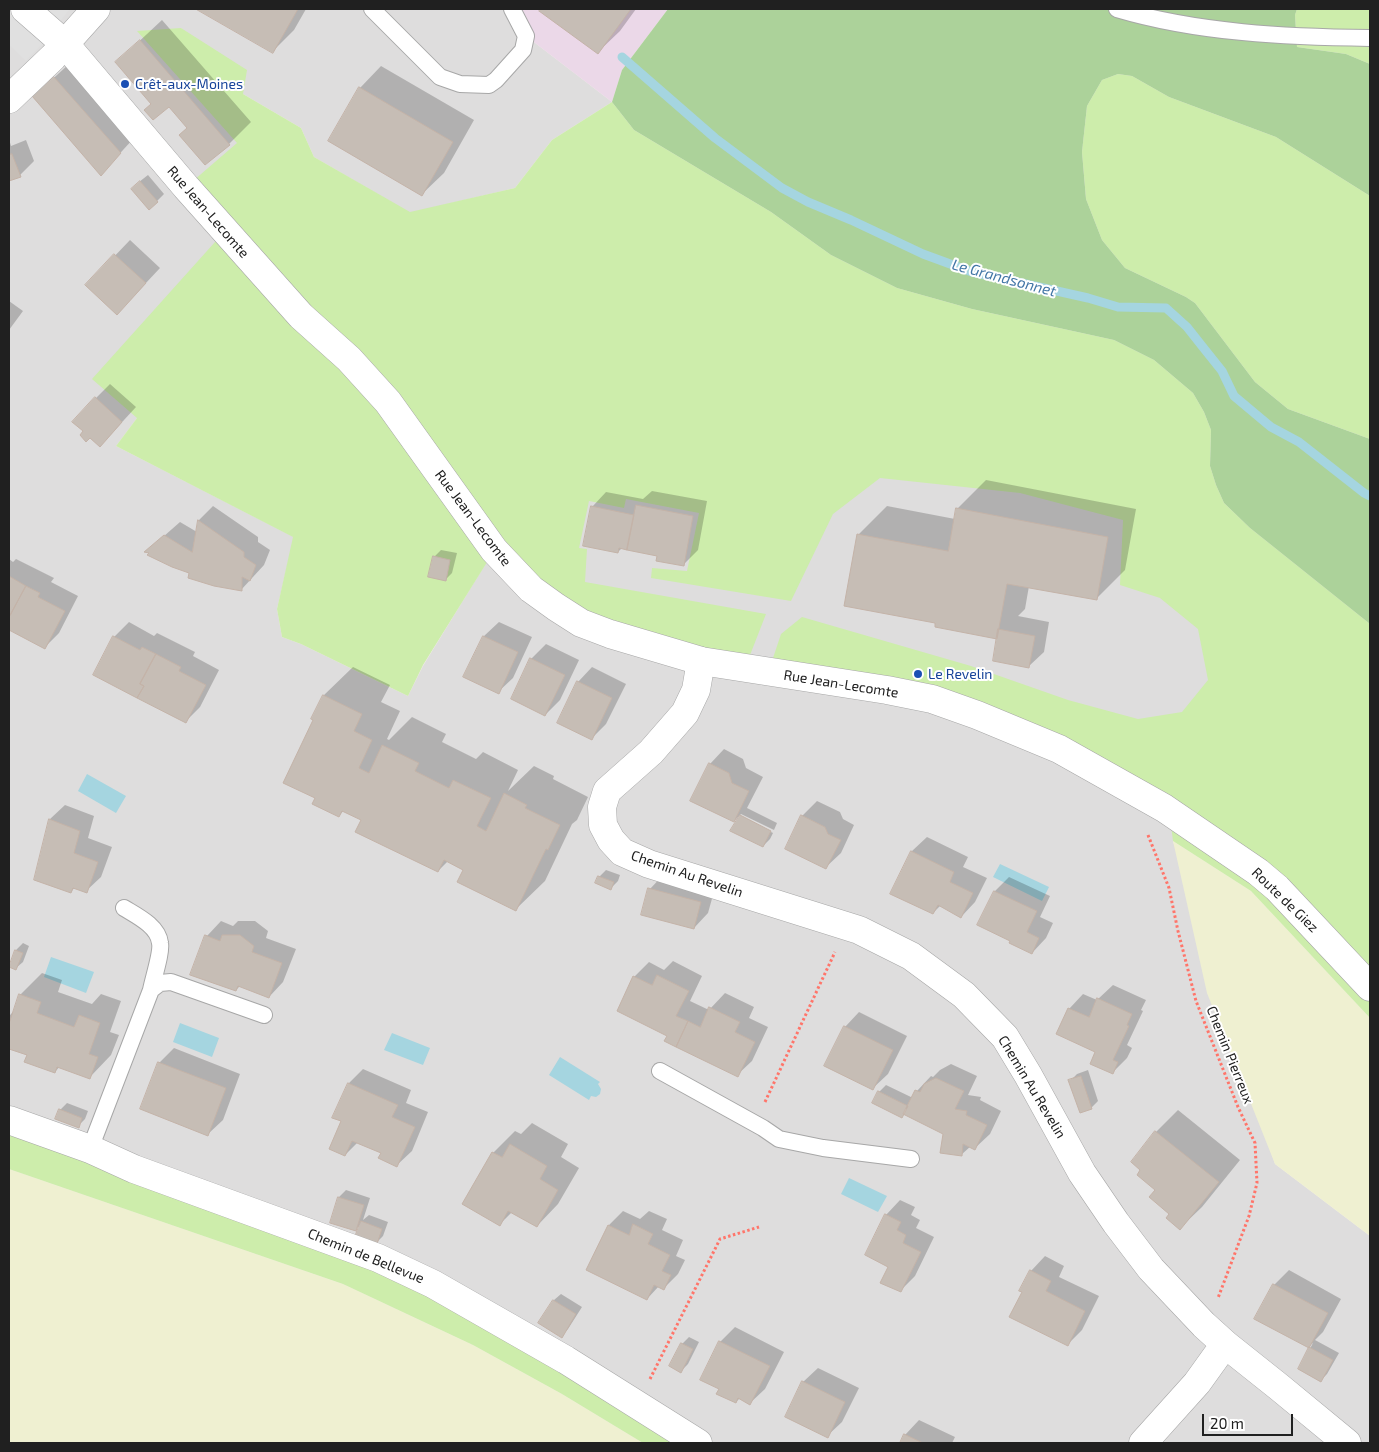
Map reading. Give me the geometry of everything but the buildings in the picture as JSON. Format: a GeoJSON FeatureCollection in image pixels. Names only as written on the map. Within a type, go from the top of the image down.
{"type":"FeatureCollection","features":[{"type":"Feature","properties":{"kind":"street","name":"Rue Jean-Lecomte"},"geometry":{"type":"LineString","coordinates":[[25,9],[65,44],[186,188],[301,316],[349,359],[370,381],[388,402],[494,550],[531,589],[556,607],[581,623],[610,634],[701,661],[887,690],[932,700],[977,714],[1059,749],[1164,808]]}},
{"type":"Feature","properties":{"kind":"street"},"geometry":{"type":"LineString","coordinates":[[9,98],[65,44],[96,9]]}},
{"type":"Feature","properties":{"kind":"street","name":"Chemin Au Revelin"},"geometry":{"type":"LineString","coordinates":[[701,661],[696,690],[685,713],[651,752],[607,791],[602,807],[603,825],[611,840],[622,852],[649,864],[847,926],[885,942],[911,956],[964,995],[1005,1037],[1082,1173],[1116,1223],[1151,1269],[1224,1344],[1347,1443]]}},
{"type":"Feature","properties":{"kind":"street","name":"Route de Giez"},"geometry":{"type":"LineString","coordinates":[[1164,808],[1258,872],[1277,888],[1370,987]]}},
{"type":"Feature","properties":{"kind":"street","name":"Chemin de Bellevue"},"geometry":{"type":"LineString","coordinates":[[9,1120],[90,1150],[134,1170],[378,1258],[434,1284],[566,1360],[698,1443]]}},
{"type":"Feature","properties":{"kind":"street"},"geometry":{"type":"LineString","coordinates":[[1143,1443],[1198,1383],[1224,1344]]}},
{"type":"Feature","properties":{"kind":"lane"},"geometry":{"type":"LineString","coordinates":[[372,9],[440,77],[460,84],[488,85],[496,80],[523,50],[526,36],[512,9]]}},
{"type":"Feature","properties":{"kind":"lane"},"geometry":{"type":"LineString","coordinates":[[1117,9],[1176,22],[1250,32],[1308,37],[1370,38]]}},
{"type":"Feature","properties":{"kind":"lane"},"geometry":{"type":"LineString","coordinates":[[90,1150],[151,990],[160,943],[158,935],[141,918],[124,908]]}},
{"type":"Feature","properties":{"kind":"lane"},"geometry":{"type":"LineString","coordinates":[[151,990],[160,983],[172,982],[264,1015]]}},
{"type":"Feature","properties":{"kind":"lane"},"geometry":{"type":"LineString","coordinates":[[660,1071],[755,1123],[779,1139],[824,1148],[911,1159]]}},
{"type":"Feature","properties":{"kind":"path","name":"Chemin Pierreux"},"geometry":{"type":"LineString","coordinates":[[1134,790],[1137,810],[1157,853],[1170,888],[1178,931],[1196,1001],[1238,1107],[1255,1143],[1257,1184],[1249,1216],[1220,1292],[1204,1325]]}},
{"type":"Feature","properties":{"kind":"path"},"geometry":{"type":"LineString","coordinates":[[755,1123],[847,926]]}},
{"type":"Feature","properties":{"kind":"path"},"geometry":{"type":"LineString","coordinates":[[636,1405],[720,1239],[759,1227]]}},
{"type":"Feature","properties":{"kind":"shaded area"},"geometry":{"type":"Polygon","coordinates":[[[9,9],[512,9],[526,36],[612,102],[552,140],[515,188],[410,213],[314,157],[301,128],[243,94],[181,28],[238,143],[225,232],[137,418],[116,446],[294,537],[277,609],[282,637],[301,644],[408,696],[423,666],[494,550],[580,490],[878,472],[1005,477],[1250,528],[1173,841],[1275,1164],[1370,1236],[1370,1443],[698,1443],[9,1120],[9,9]]]}},
{"type":"Feature","properties":{"kind":"shaded area"},"geometry":{"type":"Polygon","coordinates":[[[9,9],[70,9],[26,61],[9,45],[9,9]]]}},
{"type":"Feature","properties":{"kind":"shaded area"},"geometry":{"type":"Polygon","coordinates":[[[512,9],[668,9],[622,70],[612,102],[526,36],[512,9]]]}},
{"type":"Feature","properties":{"kind":"green space"},"geometry":{"type":"Polygon","coordinates":[[[668,9],[1297,9],[1295,15],[1297,47],[1346,54],[1370,64],[1370,196],[1276,137],[1169,97],[1132,76],[1118,74],[1102,80],[1087,106],[1082,152],[1086,199],[1102,240],[1125,268],[1195,303],[1255,382],[1288,409],[1370,439],[1370,624],[1250,528],[1224,503],[1210,466],[1211,430],[1204,412],[1193,393],[1154,360],[1114,340],[972,309],[897,288],[831,255],[771,212],[634,130],[612,102],[622,70],[668,9]]]}},
{"type":"Feature","properties":{"kind":"green space"},"geometry":{"type":"Polygon","coordinates":[[[1297,9],[1370,9],[1370,64],[1346,54],[1297,47],[1295,15],[1297,9]]]}},
{"type":"Feature","properties":{"kind":"green space"},"geometry":{"type":"Polygon","coordinates":[[[181,28],[247,70],[243,94],[301,128],[314,157],[410,212],[515,188],[552,140],[612,102],[634,130],[771,212],[831,255],[897,288],[972,309],[1114,340],[1154,360],[1193,393],[1204,412],[1211,430],[1210,466],[1224,503],[1250,528],[1370,624],[1370,1018],[1251,891],[1173,841],[1167,793],[975,710],[769,670],[781,634],[802,617],[971,666],[1068,700],[1138,719],[1182,712],[1208,680],[1198,629],[1160,598],[1120,585],[1123,520],[1020,493],[880,478],[833,514],[791,601],[651,578],[652,568],[687,571],[699,513],[626,499],[624,508],[589,501],[579,548],[587,549],[585,582],[766,614],[745,668],[610,634],[494,551],[423,665],[408,696],[301,644],[282,637],[277,609],[293,537],[116,446],[137,418],[92,379],[224,232],[186,187],[237,143],[137,31],[181,28]]]}},
{"type":"Feature","properties":{"kind":"green space"},"geometry":{"type":"Polygon","coordinates":[[[1118,74],[1132,76],[1169,97],[1276,137],[1370,196],[1370,439],[1288,409],[1255,382],[1195,303],[1125,268],[1102,240],[1086,199],[1082,152],[1087,106],[1102,80],[1118,74]]]}},
{"type":"Feature","properties":{"kind":"green space"},"geometry":{"type":"Polygon","coordinates":[[[1173,841],[1251,891],[1370,1018],[1370,1236],[1275,1164],[1207,993],[1173,841]]]}},
{"type":"Feature","properties":{"kind":"green space"},"geometry":{"type":"Polygon","coordinates":[[[9,1120],[378,1258],[698,1443],[643,1443],[562,1394],[473,1345],[343,1284],[9,1169],[9,1120]]]}},
{"type":"Feature","properties":{"kind":"green space"},"geometry":{"type":"Polygon","coordinates":[[[9,1169],[343,1284],[473,1345],[562,1394],[643,1443],[9,1443],[9,1169]]]}},
{"type":"Feature","properties":{"kind":"water"},"geometry":{"type":"Polygon","coordinates":[[[87,774],[126,796],[116,813],[78,791],[87,774]]]}},
{"type":"Feature","properties":{"kind":"water"},"geometry":{"type":"Polygon","coordinates":[[[1000,864],[1049,887],[1042,901],[993,877],[1000,864]]]}},
{"type":"Feature","properties":{"kind":"water"},"geometry":{"type":"Polygon","coordinates":[[[51,957],[94,972],[86,993],[44,977],[51,957]]]}},
{"type":"Feature","properties":{"kind":"water"},"geometry":{"type":"Polygon","coordinates":[[[180,1023],[219,1038],[212,1057],[173,1042],[180,1023]]]}},
{"type":"Feature","properties":{"kind":"water"},"geometry":{"type":"Polygon","coordinates":[[[392,1033],[430,1048],[423,1065],[384,1050],[392,1033]]]}},
{"type":"Feature","properties":{"kind":"water"},"geometry":{"type":"Polygon","coordinates":[[[560,1057],[600,1082],[598,1084],[601,1089],[600,1094],[596,1097],[591,1096],[589,1100],[549,1075],[560,1057]]]}},
{"type":"Feature","properties":{"kind":"water"},"geometry":{"type":"Polygon","coordinates":[[[849,1178],[887,1196],[878,1212],[841,1194],[849,1178]]]}},
{"type":"Feature","properties":{"kind":"waterway","name":"Le Grandsonnet"},"geometry":{"type":"LineString","coordinates":[[622,57],[715,138],[782,188],[808,202],[923,254],[972,272],[1088,298],[1118,307],[1166,308],[1187,327],[1222,371],[1234,396],[1271,427],[1299,442],[1370,496]]}},
{"type":"Feature","properties":{"kind":"place","name":"Crêt-aux-Moines"},"geometry":{"type":"Point","coordinates":[125,84]}},
{"type":"Feature","properties":{"kind":"place","name":"Le Revelin"},"geometry":{"type":"Point","coordinates":[918,674]}}]}
